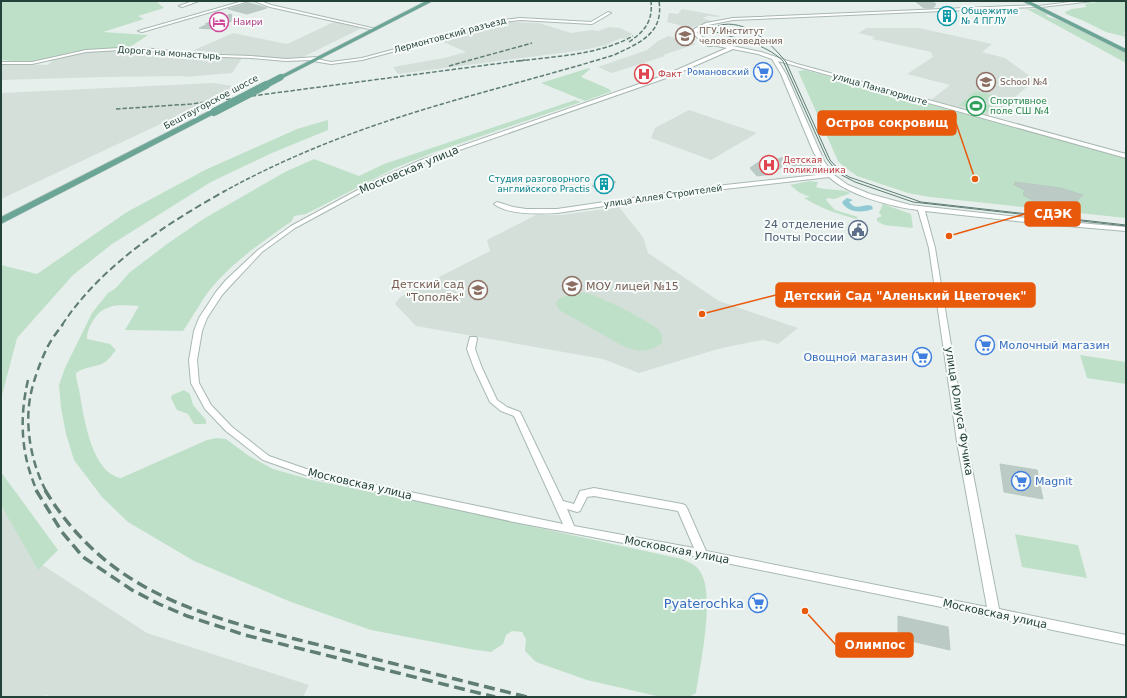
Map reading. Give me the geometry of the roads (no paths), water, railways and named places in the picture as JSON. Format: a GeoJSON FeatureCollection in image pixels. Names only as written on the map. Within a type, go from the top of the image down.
{"type":"FeatureCollection","features":[{"type":"Feature","properties":{"kind":"main road","name":"Бештаугорское шоссе"},"geometry":{"type":"LineString","coordinates":[[1,221],[430,1]]}},
{"type":"Feature","properties":{"kind":"main road"},"geometry":{"type":"LineString","coordinates":[[1025,1],[1039,6]]}},
{"type":"Feature","properties":{"kind":"main road"},"geometry":{"type":"LineString","coordinates":[[1030,1],[1126,48]]}},
{"type":"Feature","properties":{"kind":"main road"},"geometry":{"type":"LineString","coordinates":[[1086,29],[1126,51]]}},
{"type":"Feature","properties":{"kind":"street"},"geometry":{"type":"LineString","coordinates":[[181,6],[197,1]]}},
{"type":"Feature","properties":{"kind":"street"},"geometry":{"type":"LineString","coordinates":[[140,31],[247,1]]}},
{"type":"Feature","properties":{"kind":"street"},"geometry":{"type":"LineString","coordinates":[[256,1],[270,6],[374,29]]}},
{"type":"Feature","properties":{"kind":"street"},"geometry":{"type":"LineString","coordinates":[[714,56],[718,50],[695,34],[698,28],[707,24],[732,19],[1039,6],[1091,1]]}},
{"type":"Feature","properties":{"kind":"street","name":"Лермонтовский разъезд"},"geometry":{"type":"LineString","coordinates":[[267,59],[315,59],[331,62],[362,59],[503,21],[520,19],[592,23],[610,13]]}},
{"type":"Feature","properties":{"kind":"street","name":"улица Панагюриште"},"geometry":{"type":"LineString","coordinates":[[706,42],[758,53],[934,104],[1126,156]]}},
{"type":"Feature","properties":{"kind":"street","name":"Московская улица"},"geometry":{"type":"LineString","coordinates":[[733,47],[659,78],[423,161],[380,180],[308,218],[277,238],[229,282],[211,306],[198,331],[193,360],[195,383],[204,401],[229,430],[266,458],[314,475],[571,529],[1126,640]]}},
{"type":"Feature","properties":{"kind":"street","name":"Дорога на монастырь"},"geometry":{"type":"LineString","coordinates":[[1,62],[32,63],[86,51],[120,49],[154,50],[193,56],[267,59]]}},
{"type":"Feature","properties":{"kind":"street"},"geometry":{"type":"LineString","coordinates":[[243,57],[258,62],[260,59],[298,61],[304,65]]}},
{"type":"Feature","properties":{"kind":"street"},"geometry":{"type":"LineString","coordinates":[[774,58],[787,82],[818,153],[831,175],[840,183],[850,188],[892,202],[921,209],[1126,229]]}},
{"type":"Feature","properties":{"kind":"street","name":"улица Аллея Строителей"},"geometry":{"type":"LineString","coordinates":[[497,204],[512,210],[535,213],[708,189],[831,175]]}},
{"type":"Feature","properties":{"kind":"street","name":"улица Юлиуса Фучика"},"geometry":{"type":"LineString","coordinates":[[921,209],[933,253],[963,448],[994,614]]}},
{"type":"Feature","properties":{"kind":"street"},"geometry":{"type":"LineString","coordinates":[[473,339],[471,349],[494,402],[504,409],[517,414],[571,529]]}},
{"type":"Feature","properties":{"kind":"street"},"geometry":{"type":"LineString","coordinates":[[560,504],[577,508],[583,494],[594,492],[682,508],[702,554]]}},
{"type":"Feature","properties":{"kind":"water"},"geometry":{"type":"Polygon","coordinates":[[[847,198],[853,200],[849,202],[852,205],[857,207],[869,205],[872,206],[873,209],[865,211],[851,210],[844,206],[842,202],[847,198]]]}},
{"type":"Feature","properties":{"kind":"tram line"},"geometry":{"type":"LineString","coordinates":[[1126,225],[921,202],[849,177],[841,172],[830,160],[786,62],[779,54],[763,38],[744,27],[733,24],[712,28],[712,30],[716,32],[760,46],[776,55],[783,61],[827,159],[838,173],[855,182],[913,202],[1126,226]]}},
{"type":"Feature","properties":{"kind":"railway"},"geometry":{"type":"LineString","coordinates":[[629,42],[647,25],[651,14],[651,1]]}},
{"type":"Feature","properties":{"kind":"railway"},"geometry":{"type":"LineString","coordinates":[[223,192],[295,156],[370,127],[430,107],[614,55],[641,41],[654,29],[658,22],[660,12],[659,1]]}},
{"type":"Feature","properties":{"kind":"railway"},"geometry":{"type":"LineString","coordinates":[[519,61],[592,51],[633,36]]}},
{"type":"Feature","properties":{"kind":"railway"},"geometry":{"type":"LineString","coordinates":[[449,66],[532,43]]}},
{"type":"Feature","properties":{"kind":"railway"},"geometry":{"type":"LineString","coordinates":[[116,109],[191,104],[525,60]]}},
{"type":"Feature","properties":{"kind":"railway"},"geometry":{"type":"LineString","coordinates":[[62,325],[95,284],[135,249],[179,218],[225,191]]}},
{"type":"Feature","properties":{"kind":"railway"},"geometry":{"type":"LineString","coordinates":[[46,491],[36,468],[30,443],[28,417],[29,405],[34,382],[46,350],[63,324]]}},
{"type":"Feature","properties":{"kind":"railway"},"geometry":{"type":"LineString","coordinates":[[28,380],[23,409],[23,437],[28,464],[37,491]]}},
{"type":"Feature","properties":{"kind":"railway"},"geometry":{"type":"LineString","coordinates":[[36,490],[62,532],[83,557],[132,590],[159,604],[187,616],[245,635],[495,697]]}},
{"type":"Feature","properties":{"kind":"railway"},"geometry":{"type":"LineString","coordinates":[[45,490],[66,520],[89,545],[113,567],[140,584],[169,599],[200,612],[267,632],[527,697]]}},
{"type":"Feature","properties":{"kind":"place","name":"Общежитие № 4 ПГЛУ"},"geometry":{"type":"Point","coordinates":[947,16]}},
{"type":"Feature","properties":{"kind":"place","name":"Наири"},"geometry":{"type":"Point","coordinates":[219,22]}},
{"type":"Feature","properties":{"kind":"place","name":"ПГУ Институт человековедения"},"geometry":{"type":"Point","coordinates":[685,36]}},
{"type":"Feature","properties":{"kind":"place","name":"Романовский"},"geometry":{"type":"Point","coordinates":[763,72]}},
{"type":"Feature","properties":{"kind":"place","name":"Факт"},"geometry":{"type":"Point","coordinates":[644,74]}},
{"type":"Feature","properties":{"kind":"place","name":"School №4"},"geometry":{"type":"Point","coordinates":[986,82]}},
{"type":"Feature","properties":{"kind":"place","name":"Спортивное поле СШ №4"},"geometry":{"type":"Point","coordinates":[976,106]}},
{"type":"Feature","properties":{"kind":"place","name":"Детская поликлиника"},"geometry":{"type":"Point","coordinates":[769,165]}},
{"type":"Feature","properties":{"kind":"place","name":"Остров сокровищ"},"geometry":{"type":"Point","coordinates":[975,179]}},
{"type":"Feature","properties":{"kind":"place","name":"Студия разговорного английского Practis"},"geometry":{"type":"Point","coordinates":[604,184]}},
{"type":"Feature","properties":{"kind":"place","name":"24 отделение Почты России"},"geometry":{"type":"Point","coordinates":[858,230]}},
{"type":"Feature","properties":{"kind":"place","name":"СДЭК"},"geometry":{"type":"Point","coordinates":[949,236]}},
{"type":"Feature","properties":{"kind":"place","name":"МОУ лицей №15"},"geometry":{"type":"Point","coordinates":[572,286]}},
{"type":"Feature","properties":{"kind":"place","name":"Детский сад \"Тополёк\""},"geometry":{"type":"Point","coordinates":[478,290]}},
{"type":"Feature","properties":{"kind":"place","name":"Детский Сад \"Аленький Цветочек\""},"geometry":{"type":"Point","coordinates":[702,314]}},
{"type":"Feature","properties":{"kind":"place","name":"Молочный магазин"},"geometry":{"type":"Point","coordinates":[985,345]}},
{"type":"Feature","properties":{"kind":"place","name":"Овощной магазин"},"geometry":{"type":"Point","coordinates":[922,357]}},
{"type":"Feature","properties":{"kind":"place","name":"Magnit"},"geometry":{"type":"Point","coordinates":[1021,481]}},
{"type":"Feature","properties":{"kind":"place","name":"Pyaterochka"},"geometry":{"type":"Point","coordinates":[758,603]}},
{"type":"Feature","properties":{"kind":"place","name":"Олимпос"},"geometry":{"type":"Point","coordinates":[805,611]}}]}
